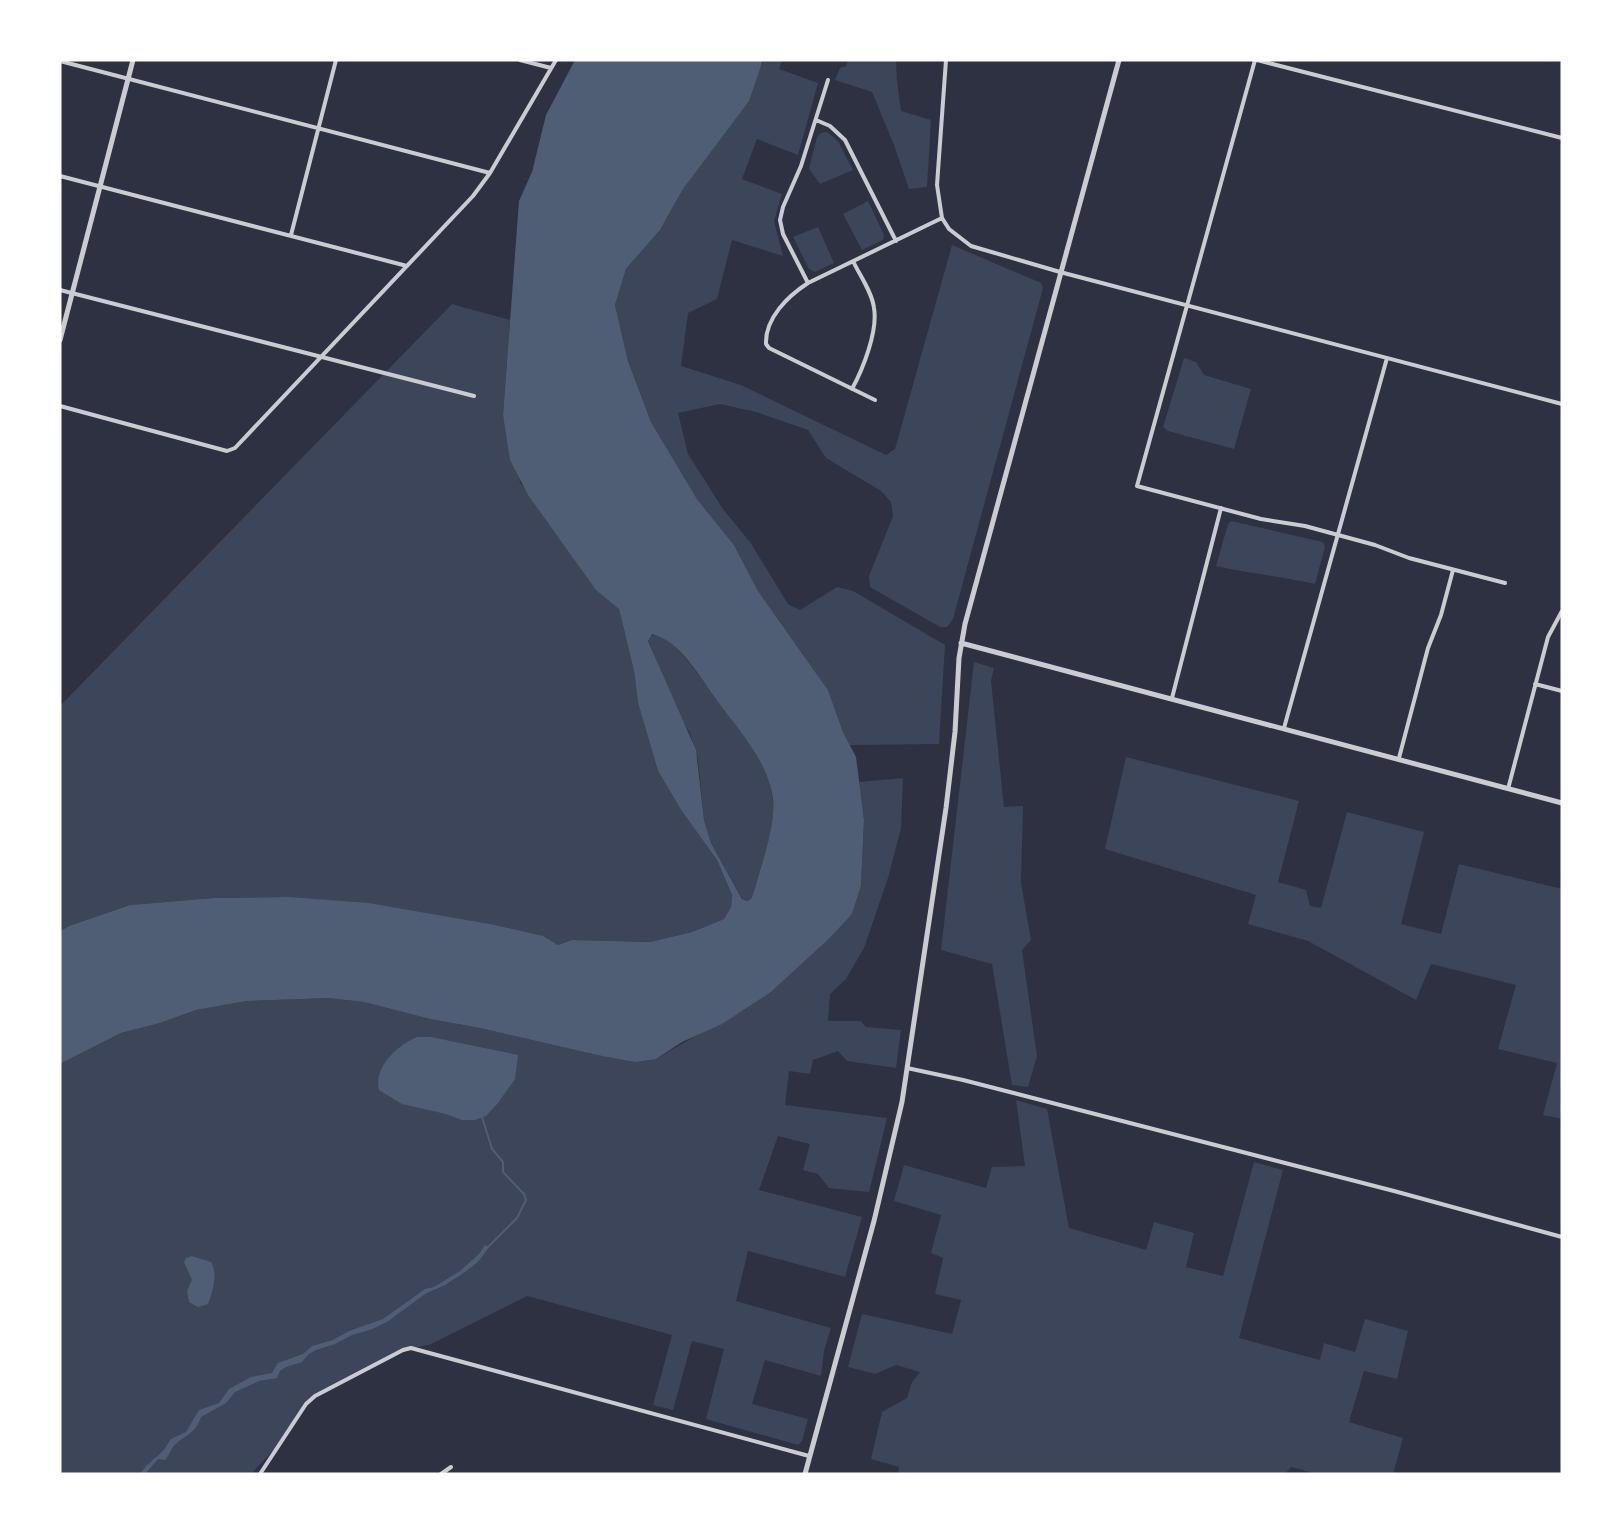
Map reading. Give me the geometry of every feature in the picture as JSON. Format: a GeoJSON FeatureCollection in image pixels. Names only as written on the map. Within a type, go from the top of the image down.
{"type":"FeatureCollection","features":[{"type":"Feature","properties":{"kind":"street"},"geometry":{"type":"LineString","coordinates":[[60,340],[133,60]]}},
{"type":"Feature","properties":{"kind":"street"},"geometry":{"type":"LineString","coordinates":[[291,235],[336,60]]}},
{"type":"Feature","properties":{"kind":"street"},"geometry":{"type":"LineString","coordinates":[[520,60],[551,68]]}},
{"type":"Feature","properties":{"kind":"street"},"geometry":{"type":"LineString","coordinates":[[60,406],[227,451],[232,450],[473,196],[490,173],[556,60]]}},
{"type":"Feature","properties":{"kind":"street"},"geometry":{"type":"LineString","coordinates":[[946,60],[937,185],[942,218],[950,229],[971,246],[1060,272],[1562,404]]}},
{"type":"Feature","properties":{"kind":"street"},"geometry":{"type":"LineString","coordinates":[[805,1474],[900,1114],[946,808],[955,732],[961,643],[1119,60]]}},
{"type":"Feature","properties":{"kind":"street"},"geometry":{"type":"LineString","coordinates":[[1505,583],[1305,526],[1261,519],[1137,486],[1256,60],[1562,138]]}},
{"type":"Feature","properties":{"kind":"street"},"geometry":{"type":"LineString","coordinates":[[60,61],[490,173]]}},
{"type":"Feature","properties":{"kind":"street"},"geometry":{"type":"LineString","coordinates":[[808,283],[783,234],[780,220],[783,207],[801,166],[828,80]]}},
{"type":"Feature","properties":{"kind":"street"},"geometry":{"type":"LineString","coordinates":[[815,120],[830,126],[845,140],[896,241]]}},
{"type":"Feature","properties":{"kind":"street"},"geometry":{"type":"LineString","coordinates":[[60,176],[407,266]]}},
{"type":"Feature","properties":{"kind":"street"},"geometry":{"type":"LineString","coordinates":[[875,400],[777,353],[766,344],[768,330],[782,303],[808,283],[942,218]]}},
{"type":"Feature","properties":{"kind":"street"},"geometry":{"type":"LineString","coordinates":[[852,389],[860,374],[875,317],[871,297],[853,261]]}},
{"type":"Feature","properties":{"kind":"street"},"geometry":{"type":"LineString","coordinates":[[60,290],[474,396]]}},
{"type":"Feature","properties":{"kind":"street"},"geometry":{"type":"LineString","coordinates":[[1284,728],[1387,358]]}},
{"type":"Feature","properties":{"kind":"street"},"geometry":{"type":"LineString","coordinates":[[1172,698],[1221,508]]}},
{"type":"Feature","properties":{"kind":"street"},"geometry":{"type":"LineString","coordinates":[[1399,759],[1428,648],[1441,615],[1453,570]]}},
{"type":"Feature","properties":{"kind":"street"},"geometry":{"type":"LineString","coordinates":[[1508,789],[1548,636],[1562,611]]}},
{"type":"Feature","properties":{"kind":"street"},"geometry":{"type":"LineString","coordinates":[[961,643],[1562,803]]}},
{"type":"Feature","properties":{"kind":"street"},"geometry":{"type":"LineString","coordinates":[[1535,684],[1562,691]]}},
{"type":"Feature","properties":{"kind":"street"},"geometry":{"type":"LineString","coordinates":[[907,1068],[963,1080],[1394,1191],[1562,1237]]}},
{"type":"Feature","properties":{"kind":"street"},"geometry":{"type":"LineString","coordinates":[[260,1474],[306,1404],[315,1396],[402,1350],[411,1348],[809,1456]]}},
{"type":"Feature","properties":{"kind":"street"},"geometry":{"type":"LineString","coordinates":[[441,1474],[451,1467]]}},
{"type":"Feature","properties":{"kind":"shaded area"},"geometry":{"type":"Polygon","coordinates":[[[575,60],[763,60],[749,101],[683,189],[660,230],[626,269],[615,305],[628,361],[651,422],[697,499],[734,545],[758,591],[828,690],[843,732],[856,757],[864,820],[861,886],[852,914],[831,937],[771,992],[722,1024],[682,1042],[656,1059],[635,1062],[597,1055],[430,1019],[364,1002],[328,998],[247,1001],[196,1010],[160,1023],[121,1033],[60,1064],[60,931],[130,905],[213,898],[289,897],[368,903],[490,924],[543,936],[558,945],[572,940],[650,942],[692,932],[724,919],[731,907],[732,895],[717,860],[681,810],[658,771],[638,703],[634,671],[619,609],[596,590],[528,495],[510,460],[503,415],[519,201],[532,172],[546,115],[575,60]],[[652,634],[648,641],[696,750],[704,820],[711,843],[742,899],[747,901],[751,899],[755,888],[771,828],[773,804],[769,781],[751,747],[691,664],[663,638],[652,634]]]}},
{"type":"Feature","properties":{"kind":"shaded area"},"geometry":{"type":"Polygon","coordinates":[[[763,60],[782,60],[779,69],[818,83],[798,155],[757,139],[742,179],[782,194],[774,221],[783,256],[732,240],[717,299],[688,313],[681,366],[741,385],[886,455],[895,449],[952,245],[1041,283],[1043,288],[953,619],[947,627],[940,627],[870,587],[869,576],[893,516],[891,502],[881,491],[826,458],[808,430],[756,412],[720,404],[678,413],[688,454],[723,509],[750,542],[788,604],[800,610],[837,587],[853,591],[945,645],[939,744],[850,745],[828,690],[758,591],[734,545],[697,499],[651,422],[628,361],[615,305],[626,269],[660,230],[763,60]]]}},
{"type":"Feature","properties":{"kind":"shaded area"},"geometry":{"type":"Polygon","coordinates":[[[848,60],[896,60],[901,111],[931,120],[927,187],[909,189],[872,92],[835,80],[840,68],[846,66],[848,60]]]}},
{"type":"Feature","properties":{"kind":"shaded area"},"geometry":{"type":"Polygon","coordinates":[[[827,132],[838,141],[853,170],[820,184],[809,169],[817,137],[827,132]]]}},
{"type":"Feature","properties":{"kind":"shaded area"},"geometry":{"type":"Polygon","coordinates":[[[868,201],[884,235],[883,240],[862,250],[843,214],[868,201]]]}},
{"type":"Feature","properties":{"kind":"shaded area"},"geometry":{"type":"Polygon","coordinates":[[[818,227],[834,263],[815,272],[809,269],[793,237],[818,227]]]}},
{"type":"Feature","properties":{"kind":"shaded area"},"geometry":{"type":"Polygon","coordinates":[[[452,304],[510,320],[503,415],[520,482],[619,609],[634,671],[638,703],[658,771],[681,810],[717,860],[732,895],[731,907],[724,919],[692,932],[650,942],[572,940],[558,945],[552,942],[289,897],[213,898],[130,905],[60,931],[60,706],[452,304]]]}},
{"type":"Feature","properties":{"kind":"shaded area"},"geometry":{"type":"Polygon","coordinates":[[[1184,358],[1196,362],[1204,375],[1251,389],[1234,449],[1168,431],[1163,427],[1184,358]]]}},
{"type":"Feature","properties":{"kind":"shaded area"},"geometry":{"type":"Polygon","coordinates":[[[1231,521],[1323,542],[1325,547],[1315,584],[1216,566],[1228,524],[1231,521]]]}},
{"type":"Feature","properties":{"kind":"shaded area"},"geometry":{"type":"Polygon","coordinates":[[[650,635],[659,636],[669,642],[690,663],[755,751],[768,777],[773,805],[771,829],[755,888],[751,899],[747,901],[743,900],[711,843],[704,820],[698,760],[690,733],[681,719],[648,640],[650,635]]]}},
{"type":"Feature","properties":{"kind":"shaded area"},"geometry":{"type":"Polygon","coordinates":[[[974,662],[994,668],[991,681],[1004,807],[1023,806],[1021,883],[1031,940],[1022,950],[1037,1056],[1028,1087],[1012,1085],[992,964],[941,950],[974,662]]]}},
{"type":"Feature","properties":{"kind":"shaded area"},"geometry":{"type":"Polygon","coordinates":[[[1126,757],[1299,801],[1278,882],[1306,890],[1310,906],[1321,908],[1347,812],[1424,832],[1401,924],[1441,934],[1459,864],[1562,889],[1562,1119],[1543,1115],[1557,1063],[1498,1049],[1516,985],[1431,964],[1416,1000],[1308,941],[1248,924],[1256,895],[1105,849],[1126,757]]]}},
{"type":"Feature","properties":{"kind":"shaded area"},"geometry":{"type":"Polygon","coordinates":[[[903,778],[901,828],[888,878],[864,948],[846,979],[830,994],[828,1021],[861,1021],[866,1027],[901,1030],[896,1068],[847,1061],[838,1051],[813,1060],[810,1074],[789,1071],[785,1105],[887,1118],[869,1192],[829,1188],[818,1174],[803,1170],[810,1144],[778,1136],[759,1190],[862,1217],[845,1277],[748,1251],[736,1301],[831,1328],[824,1351],[821,1376],[765,1360],[752,1404],[808,1419],[802,1441],[798,1445],[706,1419],[724,1349],[692,1341],[673,1410],[653,1405],[672,1335],[527,1296],[429,1345],[402,1350],[320,1392],[306,1404],[287,1436],[251,1474],[60,1474],[60,1064],[121,1033],[160,1023],[196,1010],[247,1001],[328,998],[364,1002],[430,1019],[597,1055],[656,1059],[771,992],[831,937],[852,914],[861,886],[864,820],[859,782],[903,778]]]}},
{"type":"Feature","properties":{"kind":"shaded area"},"geometry":{"type":"Polygon","coordinates":[[[417,1037],[431,1037],[518,1055],[515,1079],[486,1116],[475,1120],[462,1120],[402,1104],[379,1090],[378,1081],[383,1065],[395,1051],[417,1037]]]}},
{"type":"Feature","properties":{"kind":"shaded area"},"geometry":{"type":"Polygon","coordinates":[[[1016,1100],[1047,1109],[1069,1228],[1146,1250],[1154,1222],[1194,1233],[1186,1267],[1223,1276],[1254,1162],[1283,1170],[1239,1338],[1320,1360],[1324,1343],[1355,1352],[1365,1319],[1408,1331],[1397,1379],[1364,1371],[1349,1422],[1403,1438],[1393,1474],[1310,1474],[1310,1472],[1291,1467],[1285,1474],[898,1474],[899,1467],[871,1459],[882,1412],[907,1398],[912,1382],[920,1372],[896,1365],[875,1374],[848,1367],[862,1314],[952,1334],[961,1300],[935,1294],[943,1258],[931,1253],[941,1215],[894,1201],[904,1165],[986,1188],[992,1167],[1025,1166],[1016,1100]]]}},
{"type":"Feature","properties":{"kind":"shaded area"},"geometry":{"type":"Polygon","coordinates":[[[485,1245],[489,1247],[478,1262],[445,1285],[425,1294],[387,1322],[316,1350],[302,1362],[280,1371],[277,1378],[259,1381],[235,1392],[226,1403],[201,1417],[192,1432],[173,1447],[165,1460],[158,1459],[145,1474],[140,1474],[163,1451],[171,1439],[186,1432],[199,1410],[219,1403],[229,1389],[251,1377],[272,1373],[278,1363],[303,1354],[312,1346],[333,1340],[349,1331],[383,1319],[425,1289],[434,1287],[460,1271],[479,1254],[485,1245]]]}},
{"type":"Feature","properties":{"kind":"shaded area"},"geometry":{"type":"Polygon","coordinates":[[[192,1256],[211,1262],[214,1272],[213,1288],[208,1304],[198,1307],[189,1302],[187,1291],[192,1280],[184,1262],[186,1258],[192,1256]]]}},
{"type":"Feature","properties":{"kind":"waterway"},"geometry":{"type":"LineString","coordinates":[[482,1117],[492,1149],[503,1162],[503,1172],[524,1194],[526,1200],[517,1218],[487,1248]]}}]}
